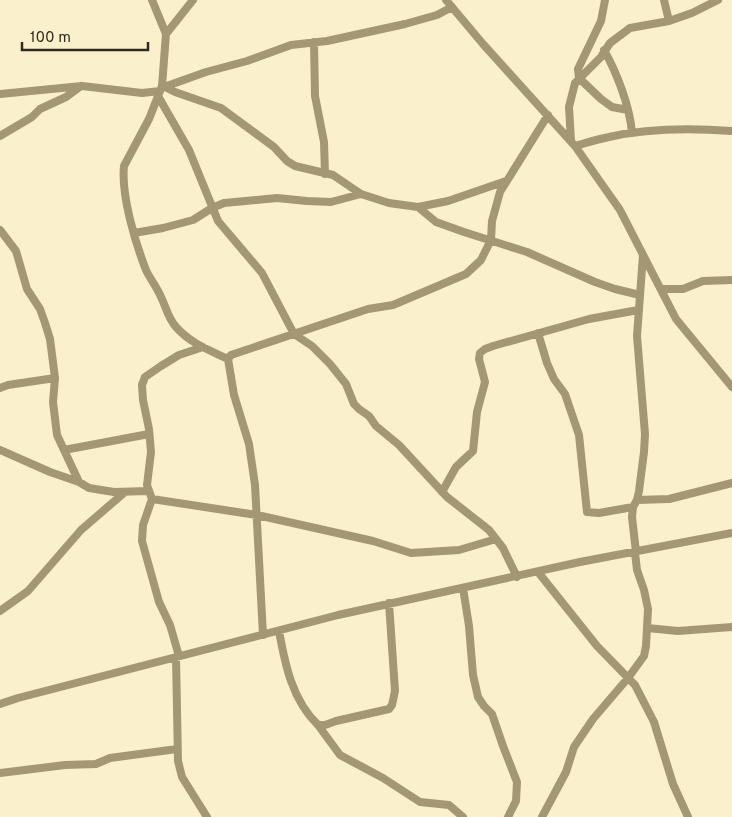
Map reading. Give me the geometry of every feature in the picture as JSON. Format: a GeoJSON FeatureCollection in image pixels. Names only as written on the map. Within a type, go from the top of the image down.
{"type":"FeatureCollection","features":[{"type":"Feature","properties":{"kind":"street"},"geometry":{"type":"LineString","coordinates":[[152,0],[166,34],[162,90],[150,119],[124,166],[126,200],[134,233],[147,271],[161,296],[168,316],[176,327],[190,340],[228,359]]}},
{"type":"Feature","properties":{"kind":"street"},"geometry":{"type":"LineString","coordinates":[[166,34],[192,0]]}},
{"type":"Feature","properties":{"kind":"street"},"geometry":{"type":"LineString","coordinates":[[446,0],[573,144],[620,210],[676,319],[732,387]]}},
{"type":"Feature","properties":{"kind":"street"},"geometry":{"type":"LineString","coordinates":[[605,0],[601,21],[578,69],[579,78],[601,99],[612,106],[628,110]]}},
{"type":"Feature","properties":{"kind":"street"},"geometry":{"type":"LineString","coordinates":[[664,0],[669,21]]}},
{"type":"Feature","properties":{"kind":"street"},"geometry":{"type":"LineString","coordinates":[[573,144],[569,107],[575,83],[600,57],[610,43],[630,28],[669,21],[692,13],[708,3],[718,0]]}},
{"type":"Feature","properties":{"kind":"street"},"geometry":{"type":"LineString","coordinates":[[0,94],[82,86],[142,93],[162,90],[206,72],[246,61],[291,44],[314,42],[405,24],[437,15],[452,8]]}},
{"type":"Feature","properties":{"kind":"street"},"geometry":{"type":"LineString","coordinates":[[314,42],[315,96],[324,142],[325,174]]}},
{"type":"Feature","properties":{"kind":"street"},"geometry":{"type":"LineString","coordinates":[[604,50],[615,69],[631,118],[632,133]]}},
{"type":"Feature","properties":{"kind":"street"},"geometry":{"type":"LineString","coordinates":[[0,136],[32,117],[40,109],[66,98],[82,86]]}},
{"type":"Feature","properties":{"kind":"street"},"geometry":{"type":"LineString","coordinates":[[162,90],[175,92],[221,108],[274,147],[287,161],[301,168],[333,175],[361,194],[389,203],[418,207],[448,201],[506,181]]}},
{"type":"Feature","properties":{"kind":"street"},"geometry":{"type":"LineString","coordinates":[[162,90],[190,150],[221,227],[262,273],[294,334],[319,352],[342,379],[354,404],[399,445],[442,492],[478,521],[496,539],[503,548],[517,577]]}},
{"type":"Feature","properties":{"kind":"street"},"geometry":{"type":"LineString","coordinates":[[263,635],[256,485],[249,444],[234,395],[228,359],[230,355],[368,309],[393,305],[466,274],[481,260],[490,240],[494,210],[500,192],[548,115]]}},
{"type":"Feature","properties":{"kind":"street"},"geometry":{"type":"LineString","coordinates":[[573,144],[632,133],[680,130],[732,131]]}},
{"type":"Feature","properties":{"kind":"street"},"geometry":{"type":"LineString","coordinates":[[134,233],[193,220],[224,203],[277,198],[331,202],[361,194]]}},
{"type":"Feature","properties":{"kind":"street"},"geometry":{"type":"LineString","coordinates":[[418,207],[436,222],[527,252],[595,282],[640,295]]}},
{"type":"Feature","properties":{"kind":"street"},"geometry":{"type":"LineString","coordinates":[[0,230],[16,250],[27,289],[40,309],[46,323],[55,378],[53,402],[57,435],[79,482]]}},
{"type":"Feature","properties":{"kind":"street"},"geometry":{"type":"LineString","coordinates":[[542,817],[566,772],[574,747],[593,719],[644,656],[648,609],[637,570],[632,517],[644,452],[645,434],[637,336],[643,255]]}},
{"type":"Feature","properties":{"kind":"street"},"geometry":{"type":"LineString","coordinates":[[661,289],[683,289],[702,282],[732,280]]}},
{"type":"Feature","properties":{"kind":"street"},"geometry":{"type":"LineString","coordinates":[[442,492],[456,467],[473,451],[477,412],[485,382],[479,359],[480,353],[485,349],[538,333],[602,316],[638,310]]}},
{"type":"Feature","properties":{"kind":"street"},"geometry":{"type":"LineString","coordinates":[[538,333],[547,363],[554,379],[565,394],[579,435],[587,512],[599,513],[635,504],[669,499],[732,483]]}},
{"type":"Feature","properties":{"kind":"street"},"geometry":{"type":"LineString","coordinates":[[203,347],[179,355],[145,377],[142,385],[151,452],[147,485],[152,499],[143,524],[142,541],[155,582],[159,602],[170,625],[178,657],[178,761],[182,777],[207,817]]}},
{"type":"Feature","properties":{"kind":"street"},"geometry":{"type":"LineString","coordinates":[[0,388],[8,385],[55,378]]}},
{"type":"Feature","properties":{"kind":"street"},"geometry":{"type":"LineString","coordinates":[[64,450],[149,434]]}},
{"type":"Feature","properties":{"kind":"street"},"geometry":{"type":"LineString","coordinates":[[0,450],[50,472],[79,482],[89,488],[114,492],[148,491]]}},
{"type":"Feature","properties":{"kind":"street"},"geometry":{"type":"LineString","coordinates":[[0,611],[28,591],[81,530],[125,492]]}},
{"type":"Feature","properties":{"kind":"street"},"geometry":{"type":"LineString","coordinates":[[152,499],[257,516],[373,541],[411,553],[459,550],[496,539]]}},
{"type":"Feature","properties":{"kind":"street"},"geometry":{"type":"LineString","coordinates":[[0,704],[338,615],[580,562],[732,533]]}},
{"type":"Feature","properties":{"kind":"street"},"geometry":{"type":"LineString","coordinates":[[538,572],[597,646],[635,685],[654,722],[673,784],[688,817]]}},
{"type":"Feature","properties":{"kind":"street"},"geometry":{"type":"LineString","coordinates":[[463,588],[470,626],[473,675],[478,697],[492,714],[502,746],[517,782],[516,801],[508,817]]}},
{"type":"Feature","properties":{"kind":"street"},"geometry":{"type":"LineString","coordinates":[[318,724],[326,725],[336,721],[381,712],[392,706],[394,678],[389,604]]}},
{"type":"Feature","properties":{"kind":"street"},"geometry":{"type":"LineString","coordinates":[[647,628],[678,631],[732,627]]}},
{"type":"Feature","properties":{"kind":"street"},"geometry":{"type":"LineString","coordinates":[[279,631],[287,670],[298,698],[340,755],[383,778],[420,802],[450,805],[463,817]]}},
{"type":"Feature","properties":{"kind":"street"},"geometry":{"type":"LineString","coordinates":[[0,773],[65,765],[96,764],[110,758],[177,749]]}}]}
